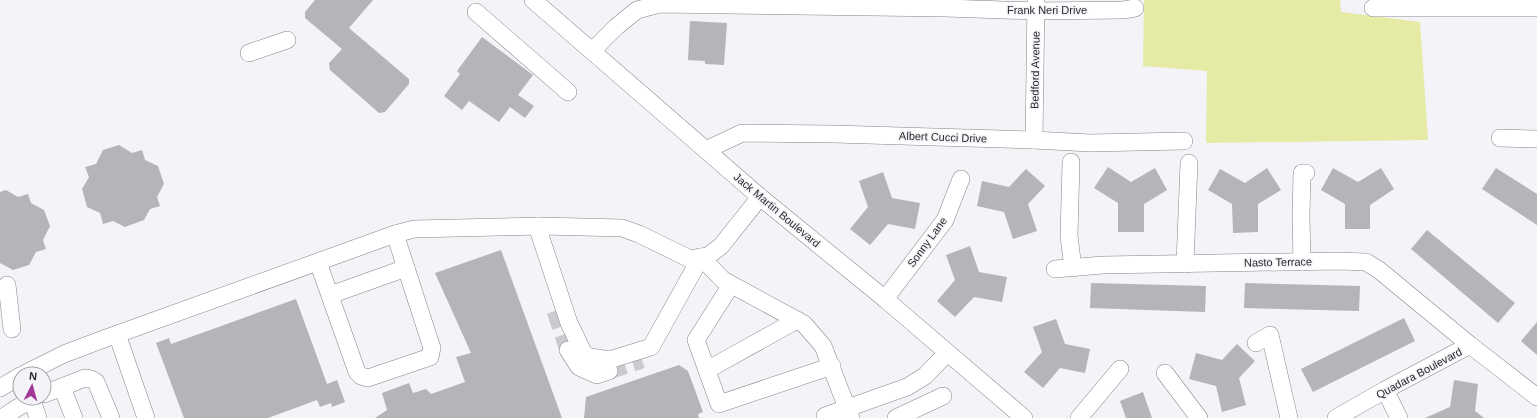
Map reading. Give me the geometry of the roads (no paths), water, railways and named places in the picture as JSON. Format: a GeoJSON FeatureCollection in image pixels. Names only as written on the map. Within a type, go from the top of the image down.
{"type":"FeatureCollection","features":[{"type":"Feature","properties":{"kind":"street","name":"Jack Martin Boulevard"},"geometry":{"type":"LineString","coordinates":[[533,0],[760,197],[885,300],[1024,418]]}},
{"type":"Feature","properties":{"kind":"street","name":"Frank Neri Drive"},"geometry":{"type":"LineString","coordinates":[[592,51],[616,26],[649,3],[734,2],[1036,6],[1123,10],[1135,8]]}},
{"type":"Feature","properties":{"kind":"street","name":"Bedford Avenue"},"geometry":{"type":"LineString","coordinates":[[1034,140],[1036,6]]}},
{"type":"Feature","properties":{"kind":"street"},"geometry":{"type":"LineString","coordinates":[[1372,8],[1537,8]]}},
{"type":"Feature","properties":{"kind":"street"},"geometry":{"type":"LineString","coordinates":[[476,12],[568,92]]}},
{"type":"Feature","properties":{"kind":"street"},"geometry":{"type":"LineString","coordinates":[[249,53],[287,40]]}},
{"type":"Feature","properties":{"kind":"street","name":"Albert Cucci Drive"},"geometry":{"type":"LineString","coordinates":[[706,150],[742,133],[834,134],[1090,143],[1184,141]]}},
{"type":"Feature","properties":{"kind":"street"},"geometry":{"type":"LineString","coordinates":[[1500,138],[1537,138]]}},
{"type":"Feature","properties":{"kind":"street"},"geometry":{"type":"LineString","coordinates":[[1071,162],[1069,236],[1073,268]]}},
{"type":"Feature","properties":{"kind":"street"},"geometry":{"type":"LineString","coordinates":[[1185,264],[1189,163]]}},
{"type":"Feature","properties":{"kind":"street"},"geometry":{"type":"LineString","coordinates":[[1302,262],[1302,172],[1306,172]]}},
{"type":"Feature","properties":{"kind":"street","name":"Sonny Lane"},"geometry":{"type":"LineString","coordinates":[[885,300],[945,220],[961,179]]}},
{"type":"Feature","properties":{"kind":"street"},"geometry":{"type":"LineString","coordinates":[[40,366],[64,354],[117,334],[395,234],[414,229],[537,226],[602,226],[622,228],[639,234],[690,259],[708,256],[721,246],[760,197]]}},
{"type":"Feature","properties":{"kind":"street"},"geometry":{"type":"LineString","coordinates":[[537,226],[569,323],[585,356],[609,360],[651,346],[701,257]]}},
{"type":"Feature","properties":{"kind":"street"},"geometry":{"type":"LineString","coordinates":[[318,262],[357,372],[361,376],[368,378],[430,357],[432,348],[395,234]]}},
{"type":"Feature","properties":{"kind":"street"},"geometry":{"type":"LineString","coordinates":[[701,257],[723,280],[804,324],[823,346],[857,412]]}},
{"type":"Feature","properties":{"kind":"street"},"geometry":{"type":"LineString","coordinates":[[548,260],[546,273],[549,291],[555,310]]}},
{"type":"Feature","properties":{"kind":"street","name":"Nasto Terrace"},"geometry":{"type":"LineString","coordinates":[[1055,269],[1103,265],[1366,262],[1380,270],[1470,346]]}},
{"type":"Feature","properties":{"kind":"street"},"geometry":{"type":"LineString","coordinates":[[330,295],[406,268]]}},
{"type":"Feature","properties":{"kind":"street"},"geometry":{"type":"LineString","coordinates":[[7,285],[12,329]]}},
{"type":"Feature","properties":{"kind":"street"},"geometry":{"type":"LineString","coordinates":[[731,285],[696,340],[719,404],[832,366]]}},
{"type":"Feature","properties":{"kind":"street"},"geometry":{"type":"LineString","coordinates":[[707,370],[797,320]]}},
{"type":"Feature","properties":{"kind":"street"},"geometry":{"type":"LineString","coordinates":[[642,360],[654,356],[663,341],[660,329]]}},
{"type":"Feature","properties":{"kind":"street"},"geometry":{"type":"LineString","coordinates":[[117,334],[146,418]]}},
{"type":"Feature","properties":{"kind":"street"},"geometry":{"type":"LineString","coordinates":[[1256,344],[1270,335],[1289,418]]}},
{"type":"Feature","properties":{"kind":"street","name":"Quadara Boulevard"},"geometry":{"type":"LineString","coordinates":[[1336,418],[1385,390],[1470,346],[1537,397]]}},
{"type":"Feature","properties":{"kind":"street"},"geometry":{"type":"LineString","coordinates":[[568,350],[579,367],[597,375],[610,371]]}},
{"type":"Feature","properties":{"kind":"street"},"geometry":{"type":"LineString","coordinates":[[825,416],[857,412],[907,387],[924,376],[947,353]]}},
{"type":"Feature","properties":{"kind":"street"},"geometry":{"type":"LineString","coordinates":[[1079,418],[1120,369]]}},
{"type":"Feature","properties":{"kind":"street"},"geometry":{"type":"LineString","coordinates":[[1165,372],[1199,418]]}},
{"type":"Feature","properties":{"kind":"street"},"geometry":{"type":"LineString","coordinates":[[52,391],[85,378],[91,379],[96,382],[110,418]]}},
{"type":"Feature","properties":{"kind":"street"},"geometry":{"type":"LineString","coordinates":[[0,388],[12,381]]}},
{"type":"Feature","properties":{"kind":"street"},"geometry":{"type":"LineString","coordinates":[[62,387],[74,418]]}},
{"type":"Feature","properties":{"kind":"street"},"geometry":{"type":"LineString","coordinates":[[1385,390],[1399,418]]}},
{"type":"Feature","properties":{"kind":"street"},"geometry":{"type":"LineString","coordinates":[[896,418],[943,396]]}},
{"type":"Feature","properties":{"kind":"street"},"geometry":{"type":"LineString","coordinates":[[2,418],[22,406]]}},
{"type":"Feature","properties":{"kind":"street"},"geometry":{"type":"LineString","coordinates":[[37,406],[38,418]]}},
{"type":"Feature","properties":{"kind":"tunnel"},"geometry":{"type":"LineString","coordinates":[[555,311],[568,350]]}},
{"type":"Feature","properties":{"kind":"tunnel"},"geometry":{"type":"LineString","coordinates":[[609,371],[642,360]]}}]}
